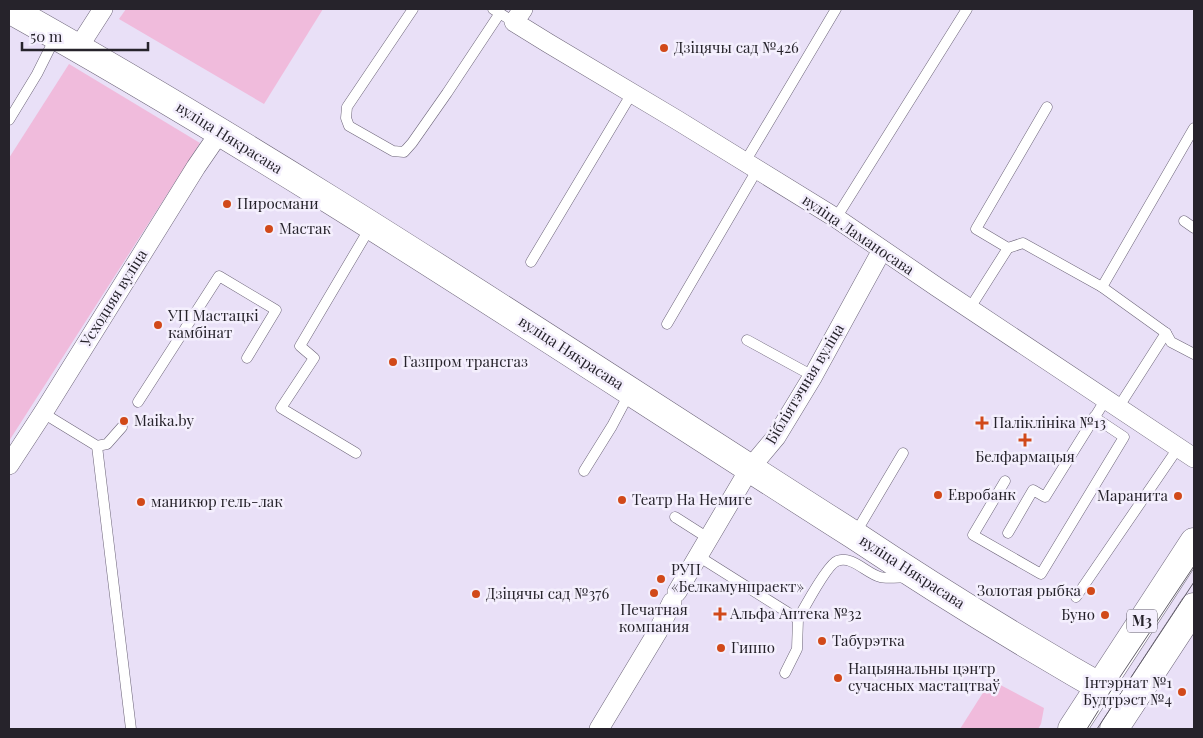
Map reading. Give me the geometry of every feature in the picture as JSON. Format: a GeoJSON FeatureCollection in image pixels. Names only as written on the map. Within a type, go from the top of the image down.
{"type":"FeatureCollection","features":[{"type":"Feature","properties":{"kind":"main road","name":"вуліца Някрасава"},"geometry":{"type":"LineString","coordinates":[[9,9],[68,41],[220,132],[630,391],[918,577],[1004,631],[1130,704]]}},
{"type":"Feature","properties":{"kind":"main road","name":"М3"},"geometry":{"type":"LineString","coordinates":[[1072,729],[1191,553]]}},
{"type":"Feature","properties":{"kind":"main road","name":"М3"},"geometry":{"type":"LineString","coordinates":[[1114,729],[1194,607]]}},
{"type":"Feature","properties":{"kind":"street"},"geometry":{"type":"LineString","coordinates":[[68,41],[103,9]]}},
{"type":"Feature","properties":{"kind":"street","name":"вуліца Ламаносава"},"geometry":{"type":"LineString","coordinates":[[507,13],[632,93],[836,218],[1194,458]]}},
{"type":"Feature","properties":{"kind":"street","name":"Усходняя вуліца"},"geometry":{"type":"LineString","coordinates":[[9,465],[196,167],[220,132]]}},
{"type":"Feature","properties":{"kind":"street","name":"Бібліятэчная вуліца"},"geometry":{"type":"LineString","coordinates":[[598,729],[658,631],[674,597],[750,468],[776,437],[813,376],[882,250]]}},
{"type":"Feature","properties":{"kind":"lane"},"geometry":{"type":"LineString","coordinates":[[413,9],[347,107],[346,118],[349,126],[393,151],[404,152],[412,143],[507,13]]}},
{"type":"Feature","properties":{"kind":"lane"},"geometry":{"type":"LineString","coordinates":[[667,324],[836,9]]}},
{"type":"Feature","properties":{"kind":"lane"},"geometry":{"type":"LineString","coordinates":[[836,218],[967,9]]}},
{"type":"Feature","properties":{"kind":"lane"},"geometry":{"type":"LineString","coordinates":[[9,120],[37,74],[68,41]]}},
{"type":"Feature","properties":{"kind":"lane"},"geometry":{"type":"LineString","coordinates":[[531,262],[632,93]]}},
{"type":"Feature","properties":{"kind":"lane"},"geometry":{"type":"LineString","coordinates":[[1008,248],[976,229],[1047,107]]}},
{"type":"Feature","properties":{"kind":"lane"},"geometry":{"type":"LineString","coordinates":[[1102,287],[1194,128]]}},
{"type":"Feature","properties":{"kind":"lane"},"geometry":{"type":"LineString","coordinates":[[1184,221],[1194,228]]}},
{"type":"Feature","properties":{"kind":"lane"},"geometry":{"type":"LineString","coordinates":[[356,453],[281,408],[314,358],[300,346],[371,226]]}},
{"type":"Feature","properties":{"kind":"lane"},"geometry":{"type":"LineString","coordinates":[[970,308],[1008,248],[1023,243],[1102,287],[1166,333],[1170,342],[1194,354]]}},
{"type":"Feature","properties":{"kind":"lane"},"geometry":{"type":"LineString","coordinates":[[138,402],[219,276],[276,310],[247,358]]}},
{"type":"Feature","properties":{"kind":"lane"},"geometry":{"type":"LineString","coordinates":[[1008,533],[1033,490],[1045,498],[1094,417],[1112,403],[1166,333]]}},
{"type":"Feature","properties":{"kind":"lane"},"geometry":{"type":"LineString","coordinates":[[747,340],[813,376]]}},
{"type":"Feature","properties":{"kind":"lane"},"geometry":{"type":"LineString","coordinates":[[584,471],[612,426],[630,391]]}},
{"type":"Feature","properties":{"kind":"lane"},"geometry":{"type":"LineString","coordinates":[[43,413],[97,446],[107,444],[122,427]]}},
{"type":"Feature","properties":{"kind":"lane"},"geometry":{"type":"LineString","coordinates":[[1005,481],[973,535],[1041,574],[1124,436],[1094,417]]}},
{"type":"Feature","properties":{"kind":"lane"},"geometry":{"type":"LineString","coordinates":[[97,446],[131,729]]}},
{"type":"Feature","properties":{"kind":"lane"},"geometry":{"type":"LineString","coordinates":[[1076,597],[1178,448]]}},
{"type":"Feature","properties":{"kind":"lane"},"geometry":{"type":"LineString","coordinates":[[854,535],[903,453]]}},
{"type":"Feature","properties":{"kind":"lane"},"geometry":{"type":"LineString","coordinates":[[675,517],[708,538]]}},
{"type":"Feature","properties":{"kind":"lane"},"geometry":{"type":"LineString","coordinates":[[698,556],[798,619]]}},
{"type":"Feature","properties":{"kind":"lane"},"geometry":{"type":"LineString","coordinates":[[785,673],[797,649],[798,619],[816,588],[836,561],[844,560],[854,563],[880,577],[918,577]]}},
{"type":"Feature","properties":{"kind":"shaded area"},"geometry":{"type":"Polygon","coordinates":[[[126,9],[323,9],[264,104],[119,19],[126,9]]]}},
{"type":"Feature","properties":{"kind":"shaded area"},"geometry":{"type":"Polygon","coordinates":[[[69,64],[200,143],[9,441],[9,158],[69,64]]]}},
{"type":"Feature","properties":{"kind":"shaded area"},"geometry":{"type":"Polygon","coordinates":[[[991,680],[1044,708],[1041,724],[1038,729],[960,729],[991,680]]]}},
{"type":"Feature","properties":{"kind":"tram line"},"geometry":{"type":"LineString","coordinates":[[1087,729],[1194,566]]}},
{"type":"Feature","properties":{"kind":"tram line"},"geometry":{"type":"LineString","coordinates":[[1097,729],[1194,582]]}},
{"type":"Feature","properties":{"kind":"place","name":"Дзіцячы сад №426"},"geometry":{"type":"Point","coordinates":[664,48]}},
{"type":"Feature","properties":{"kind":"place","name":"Пиросмани"},"geometry":{"type":"Point","coordinates":[227,204]}},
{"type":"Feature","properties":{"kind":"place","name":"Мастак"},"geometry":{"type":"Point","coordinates":[269,229]}},
{"type":"Feature","properties":{"kind":"place","name":"УП Мастацкі камбінат"},"geometry":{"type":"Point","coordinates":[158,325]}},
{"type":"Feature","properties":{"kind":"place","name":"Газпром трансгаз"},"geometry":{"type":"Point","coordinates":[393,362]}},
{"type":"Feature","properties":{"kind":"place","name":"Maika.by"},"geometry":{"type":"Point","coordinates":[124,421]}},
{"type":"Feature","properties":{"kind":"place","name":"Паліклініка №13"},"geometry":{"type":"Point","coordinates":[982,423]}},
{"type":"Feature","properties":{"kind":"place","name":"Белфармацыя"},"geometry":{"type":"Point","coordinates":[1025,440]}},
{"type":"Feature","properties":{"kind":"place","name":"Евробанк"},"geometry":{"type":"Point","coordinates":[938,495]}},
{"type":"Feature","properties":{"kind":"place","name":"Маранита"},"geometry":{"type":"Point","coordinates":[1178,496]}},
{"type":"Feature","properties":{"kind":"place","name":"Театр На Немиге"},"geometry":{"type":"Point","coordinates":[622,500]}},
{"type":"Feature","properties":{"kind":"place","name":"маникюр гель-лак"},"geometry":{"type":"Point","coordinates":[141,502]}},
{"type":"Feature","properties":{"kind":"place","name":"РУП «Белкамунпраект»"},"geometry":{"type":"Point","coordinates":[661,579]}},
{"type":"Feature","properties":{"kind":"place","name":"Золотая рыбка"},"geometry":{"type":"Point","coordinates":[1091,591]}},
{"type":"Feature","properties":{"kind":"place","name":"Печатная компания"},"geometry":{"type":"Point","coordinates":[654,593]}},
{"type":"Feature","properties":{"kind":"place","name":"Дзіцячы сад №376"},"geometry":{"type":"Point","coordinates":[476,594]}},
{"type":"Feature","properties":{"kind":"place","name":"Альфа Аптека №32"},"geometry":{"type":"Point","coordinates":[720,614]}},
{"type":"Feature","properties":{"kind":"place","name":"Буно"},"geometry":{"type":"Point","coordinates":[1105,615]}},
{"type":"Feature","properties":{"kind":"place","name":"Табурэтка"},"geometry":{"type":"Point","coordinates":[822,641]}},
{"type":"Feature","properties":{"kind":"place","name":"Гиппо"},"geometry":{"type":"Point","coordinates":[721,648]}},
{"type":"Feature","properties":{"kind":"place","name":"Нацыянальны цэнтр сучасных мастацтваў"},"geometry":{"type":"Point","coordinates":[838,678]}},
{"type":"Feature","properties":{"kind":"place","name":"Інтэрнат №1 Будтрэст №4"},"geometry":{"type":"Point","coordinates":[1182,692]}}]}
